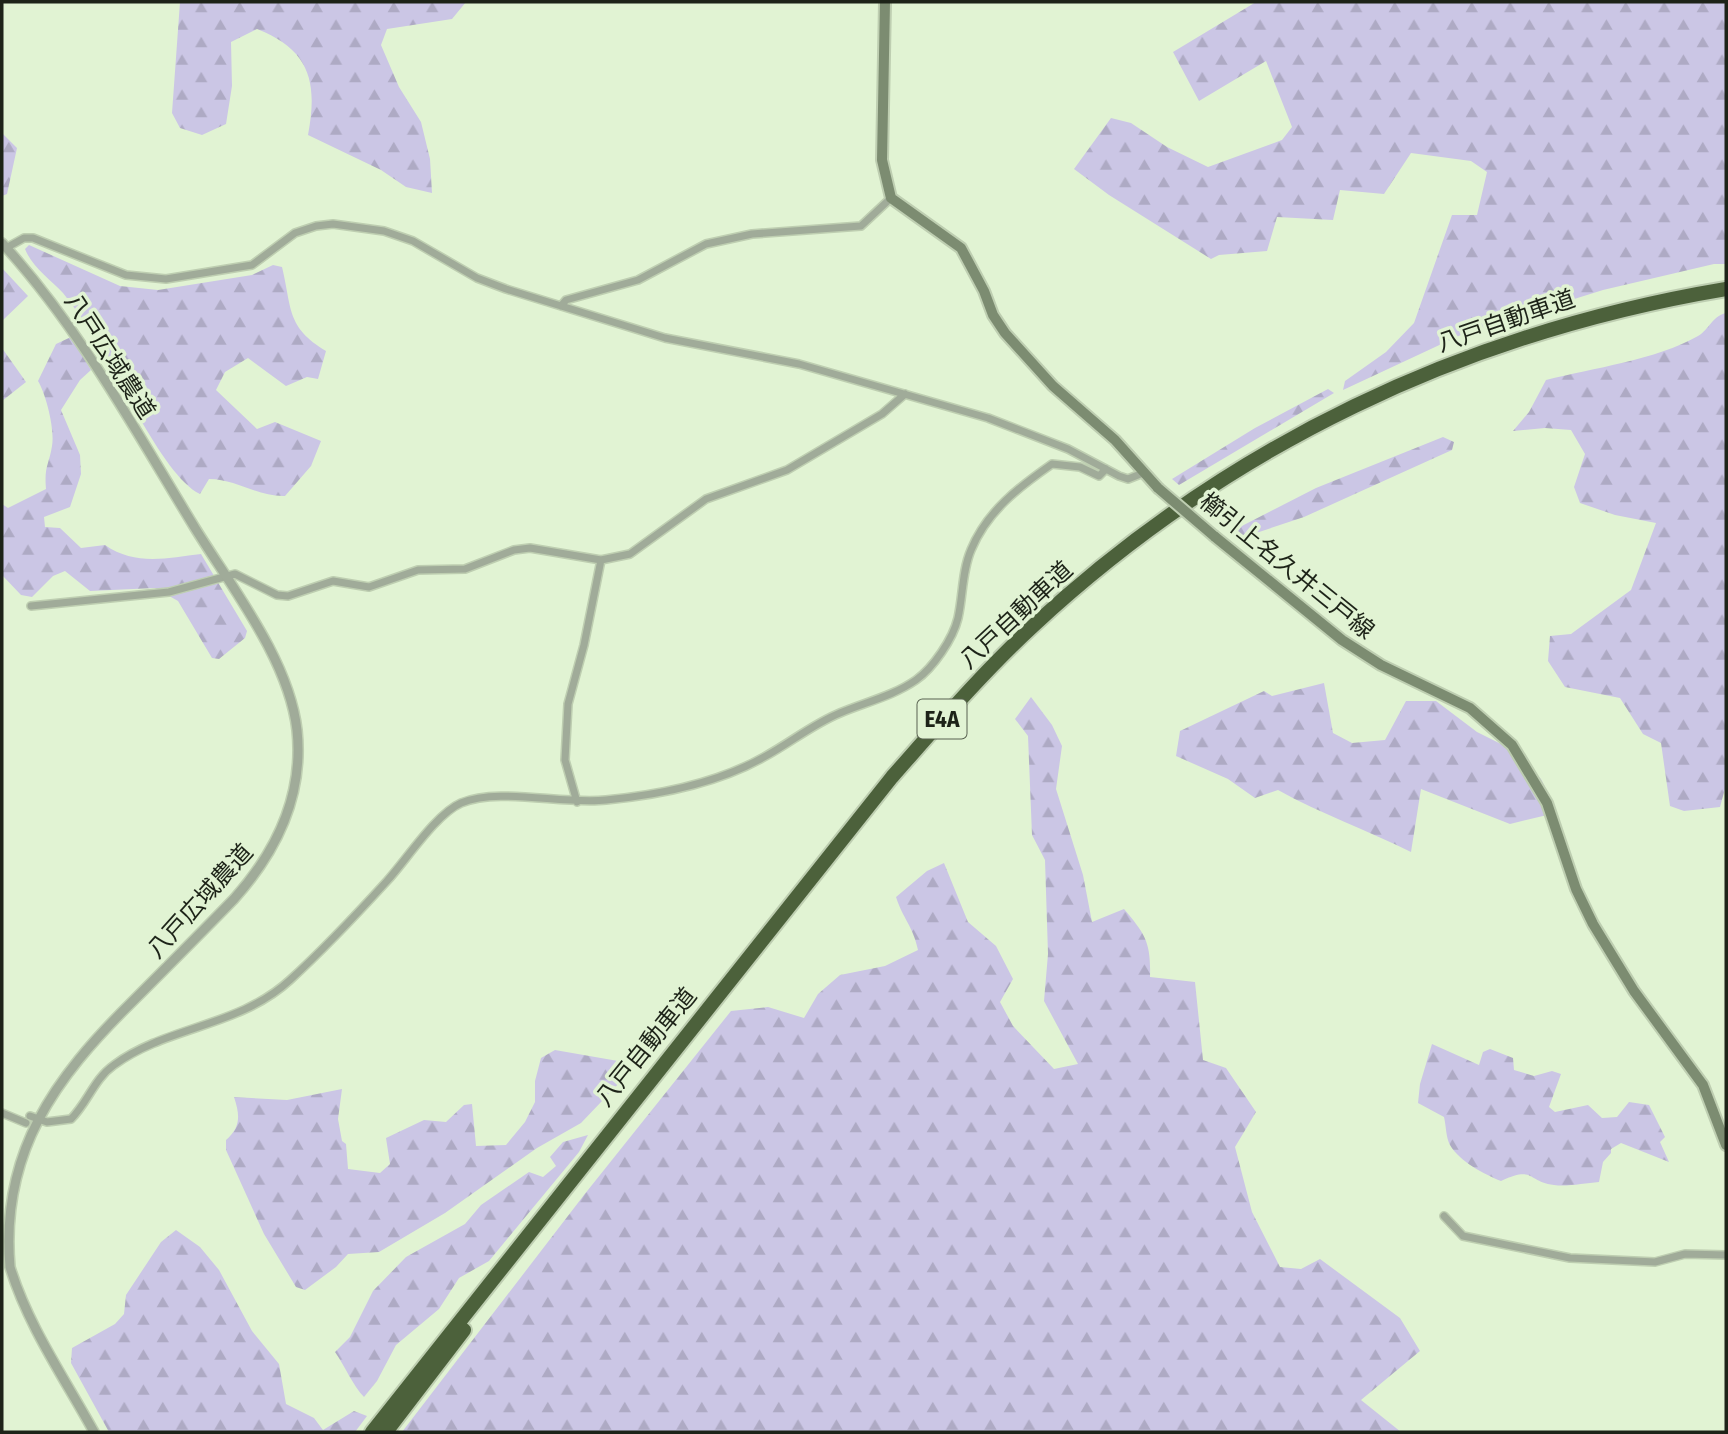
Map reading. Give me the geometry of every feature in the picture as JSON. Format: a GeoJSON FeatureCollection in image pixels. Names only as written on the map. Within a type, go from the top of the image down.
{"type":"FeatureCollection","features":[{"type":"Feature","properties":{"kind":"highway","name":"八戸自動車道"},"geometry":{"type":"LineString","coordinates":[[372,1432],[892,777],[983,675],[1032,626],[1101,566],[1154,525],[1263,454],[1414,377],[1560,324],[1622,308],[1726,289]]}},
{"type":"Feature","properties":{"kind":"highway","name":"八戸自動車道"},"geometry":{"type":"LineString","coordinates":[[386,1432],[548,1221],[897,783],[988,681],[1035,635],[1107,572],[1164,528],[1268,461],[1350,415],[1416,385],[1562,332],[1622,316],[1726,297]]}},
{"type":"Feature","properties":{"kind":"main road"},"geometry":{"type":"LineString","coordinates":[[885,2],[883,160],[891,198]]}},
{"type":"Feature","properties":{"kind":"main road","name":"櫛引上名久井三戸線"},"geometry":{"type":"LineString","coordinates":[[891,198],[961,248],[993,315],[1005,333],[1053,386],[1115,440],[1158,488],[1342,640],[1381,665],[1470,708],[1512,745],[1538,783],[1576,889],[1593,923],[1634,991],[1703,1085],[1726,1145]]}},
{"type":"Feature","properties":{"kind":"street"},"geometry":{"type":"LineString","coordinates":[[561,306],[566,300],[638,280],[706,244],[766,233],[861,226],[891,198]]}},
{"type":"Feature","properties":{"kind":"street"},"geometry":{"type":"LineString","coordinates":[[4,245],[24,238],[33,239],[126,275],[166,279],[252,265],[295,233],[316,226],[341,225],[400,236],[477,278],[561,306],[665,338],[799,365],[905,394],[1031,434],[1128,479],[1143,473]]}},
{"type":"Feature","properties":{"kind":"street","name":"八戸広域農道"},"geometry":{"type":"LineString","coordinates":[[4,245],[73,330],[225,577],[273,657],[289,693],[297,730],[298,759],[286,819],[272,852],[248,883],[64,1070],[28,1120],[11,1159],[2,1199],[9,1264],[27,1311],[94,1432]]}},
{"type":"Feature","properties":{"kind":"street"},"geometry":{"type":"LineString","coordinates":[[31,606],[169,592],[240,575],[267,590],[288,596],[333,581],[369,587],[418,570],[465,569],[514,550],[530,548],[601,560],[630,554],[706,499],[786,470],[882,414],[905,394]]}},
{"type":"Feature","properties":{"kind":"street"},"geometry":{"type":"LineString","coordinates":[[2,1113],[47,1122],[71,1119],[101,1076],[113,1065],[148,1047],[235,1014],[274,993],[348,922],[453,808],[463,802],[493,796],[577,802],[652,794],[762,759],[839,713],[884,697],[914,681],[939,654],[957,622],[971,550],[1007,496],[1052,464],[1080,467],[1099,475],[1106,469]]}},
{"type":"Feature","properties":{"kind":"street"},"geometry":{"type":"LineString","coordinates":[[577,802],[565,760],[568,704],[584,645],[601,560]]}},
{"type":"Feature","properties":{"kind":"street"},"geometry":{"type":"LineString","coordinates":[[1444,1216],[1463,1236],[1570,1258],[1655,1262],[1685,1254],[1726,1255]]}},
{"type":"Feature","properties":{"kind":"green space"},"geometry":{"type":"Polygon","coordinates":[[[180,2],[466,2],[452,19],[387,29],[381,45],[399,87],[421,122],[430,159],[432,193],[406,187],[381,170],[308,135],[312,99],[306,70],[289,47],[257,29],[231,42],[232,86],[226,124],[202,135],[180,128],[172,113],[180,2]]]}},
{"type":"Feature","properties":{"kind":"green space"},"geometry":{"type":"Polygon","coordinates":[[[1256,2],[1726,2],[1726,264],[1714,264],[1603,290],[1463,334],[1343,390],[1345,381],[1386,352],[1414,323],[1452,215],[1477,215],[1487,172],[1471,161],[1411,153],[1384,194],[1340,190],[1333,220],[1277,217],[1267,251],[1219,255],[1211,259],[1109,195],[1074,169],[1111,118],[1131,123],[1167,147],[1208,167],[1282,140],[1292,127],[1266,61],[1199,101],[1173,52],[1256,2]]]}},
{"type":"Feature","properties":{"kind":"green space"},"geometry":{"type":"Polygon","coordinates":[[[2,133],[17,148],[7,194],[2,196],[2,133]]]}},
{"type":"Feature","properties":{"kind":"green space"},"geometry":{"type":"Polygon","coordinates":[[[29,245],[120,286],[158,290],[252,275],[273,265],[282,267],[297,325],[326,351],[318,379],[307,377],[286,386],[248,358],[225,372],[216,390],[257,429],[275,422],[321,441],[311,466],[285,496],[266,494],[209,479],[200,494],[185,483],[154,442],[85,323],[63,293],[28,255],[25,249],[29,245]]]}},
{"type":"Feature","properties":{"kind":"green space"},"geometry":{"type":"Polygon","coordinates":[[[2,268],[28,296],[2,321],[2,268]]]}},
{"type":"Feature","properties":{"kind":"green space"},"geometry":{"type":"Polygon","coordinates":[[[1726,313],[1726,785],[1720,807],[1684,811],[1670,806],[1661,743],[1643,734],[1620,698],[1565,687],[1548,661],[1550,636],[1571,634],[1631,590],[1656,523],[1615,515],[1580,503],[1574,487],[1585,454],[1571,430],[1545,428],[1513,431],[1529,412],[1546,380],[1663,351],[1698,336],[1717,317],[1726,313]]]}},
{"type":"Feature","properties":{"kind":"green space"},"geometry":{"type":"Polygon","coordinates":[[[71,337],[91,370],[80,380],[61,410],[80,455],[81,474],[70,507],[44,517],[45,527],[60,528],[81,548],[105,545],[128,556],[152,559],[201,554],[247,631],[245,638],[219,659],[212,658],[178,601],[155,588],[90,591],[65,571],[53,576],[32,597],[21,595],[2,575],[2,504],[8,508],[46,489],[52,431],[47,403],[38,381],[56,344],[71,337]]]}},
{"type":"Feature","properties":{"kind":"green space"},"geometry":{"type":"Polygon","coordinates":[[[2,348],[26,382],[2,401],[2,348]]]}},
{"type":"Feature","properties":{"kind":"green space"},"geometry":{"type":"Polygon","coordinates":[[[1328,389],[1334,393],[1179,485],[1172,479],[1255,428],[1328,389]]]}},
{"type":"Feature","properties":{"kind":"green space"},"geometry":{"type":"Polygon","coordinates":[[[1443,437],[1454,442],[1452,450],[1304,517],[1244,537],[1238,535],[1236,529],[1316,488],[1443,437]]]}},
{"type":"Feature","properties":{"kind":"green space"},"geometry":{"type":"Polygon","coordinates":[[[1324,683],[1333,733],[1352,743],[1385,740],[1406,701],[1436,701],[1477,732],[1511,749],[1541,779],[1556,809],[1543,816],[1510,824],[1421,789],[1411,852],[1278,790],[1255,798],[1228,779],[1176,756],[1180,731],[1264,691],[1272,696],[1324,683]]]}},
{"type":"Feature","properties":{"kind":"green space"},"geometry":{"type":"Polygon","coordinates":[[[1031,697],[1052,725],[1062,746],[1056,789],[1083,875],[1092,922],[1124,909],[1146,940],[1150,977],[1195,982],[1203,1060],[1226,1068],[1256,1112],[1235,1147],[1252,1212],[1280,1267],[1301,1269],[1320,1259],[1400,1318],[1420,1351],[1361,1400],[1401,1432],[402,1432],[584,1195],[731,1011],[768,1007],[804,1018],[818,994],[840,975],[885,966],[918,950],[896,897],[927,871],[944,863],[968,922],[996,946],[1013,979],[1000,1002],[1013,1026],[1054,1069],[1078,1064],[1044,1001],[1048,954],[1045,860],[1032,835],[1028,736],[1015,719],[1031,697]]]}},
{"type":"Feature","properties":{"kind":"green space"},"geometry":{"type":"Polygon","coordinates":[[[1432,1044],[1479,1065],[1483,1052],[1490,1049],[1513,1058],[1514,1070],[1534,1076],[1552,1071],[1561,1074],[1549,1107],[1555,1112],[1588,1105],[1602,1118],[1617,1117],[1629,1102],[1649,1105],[1665,1137],[1660,1142],[1669,1162],[1621,1143],[1611,1149],[1603,1162],[1599,1182],[1559,1185],[1539,1181],[1526,1174],[1501,1181],[1487,1175],[1454,1151],[1448,1139],[1444,1117],[1418,1103],[1420,1084],[1432,1044]]]}},
{"type":"Feature","properties":{"kind":"green space"},"geometry":{"type":"Polygon","coordinates":[[[555,1050],[618,1061],[624,1078],[581,1123],[537,1148],[445,1213],[379,1252],[348,1254],[336,1267],[305,1290],[296,1287],[264,1234],[226,1150],[226,1140],[238,1120],[234,1097],[287,1100],[342,1089],[338,1119],[342,1141],[346,1144],[348,1169],[380,1173],[390,1164],[386,1138],[424,1120],[446,1122],[464,1105],[472,1104],[476,1146],[506,1145],[525,1122],[535,1102],[535,1081],[541,1058],[555,1050]]]}},
{"type":"Feature","properties":{"kind":"green space"},"geometry":{"type":"Polygon","coordinates":[[[588,1135],[579,1152],[489,1261],[459,1278],[439,1309],[396,1345],[377,1381],[364,1397],[335,1352],[350,1337],[373,1291],[406,1257],[465,1224],[481,1205],[529,1172],[543,1177],[556,1166],[550,1157],[563,1142],[588,1135]]]}},
{"type":"Feature","properties":{"kind":"green space"},"geometry":{"type":"Polygon","coordinates":[[[176,1230],[200,1247],[219,1270],[252,1331],[279,1364],[286,1404],[314,1418],[323,1430],[354,1411],[367,1416],[355,1432],[109,1432],[71,1363],[72,1348],[115,1324],[124,1314],[126,1295],[161,1242],[176,1230]]]}}]}
